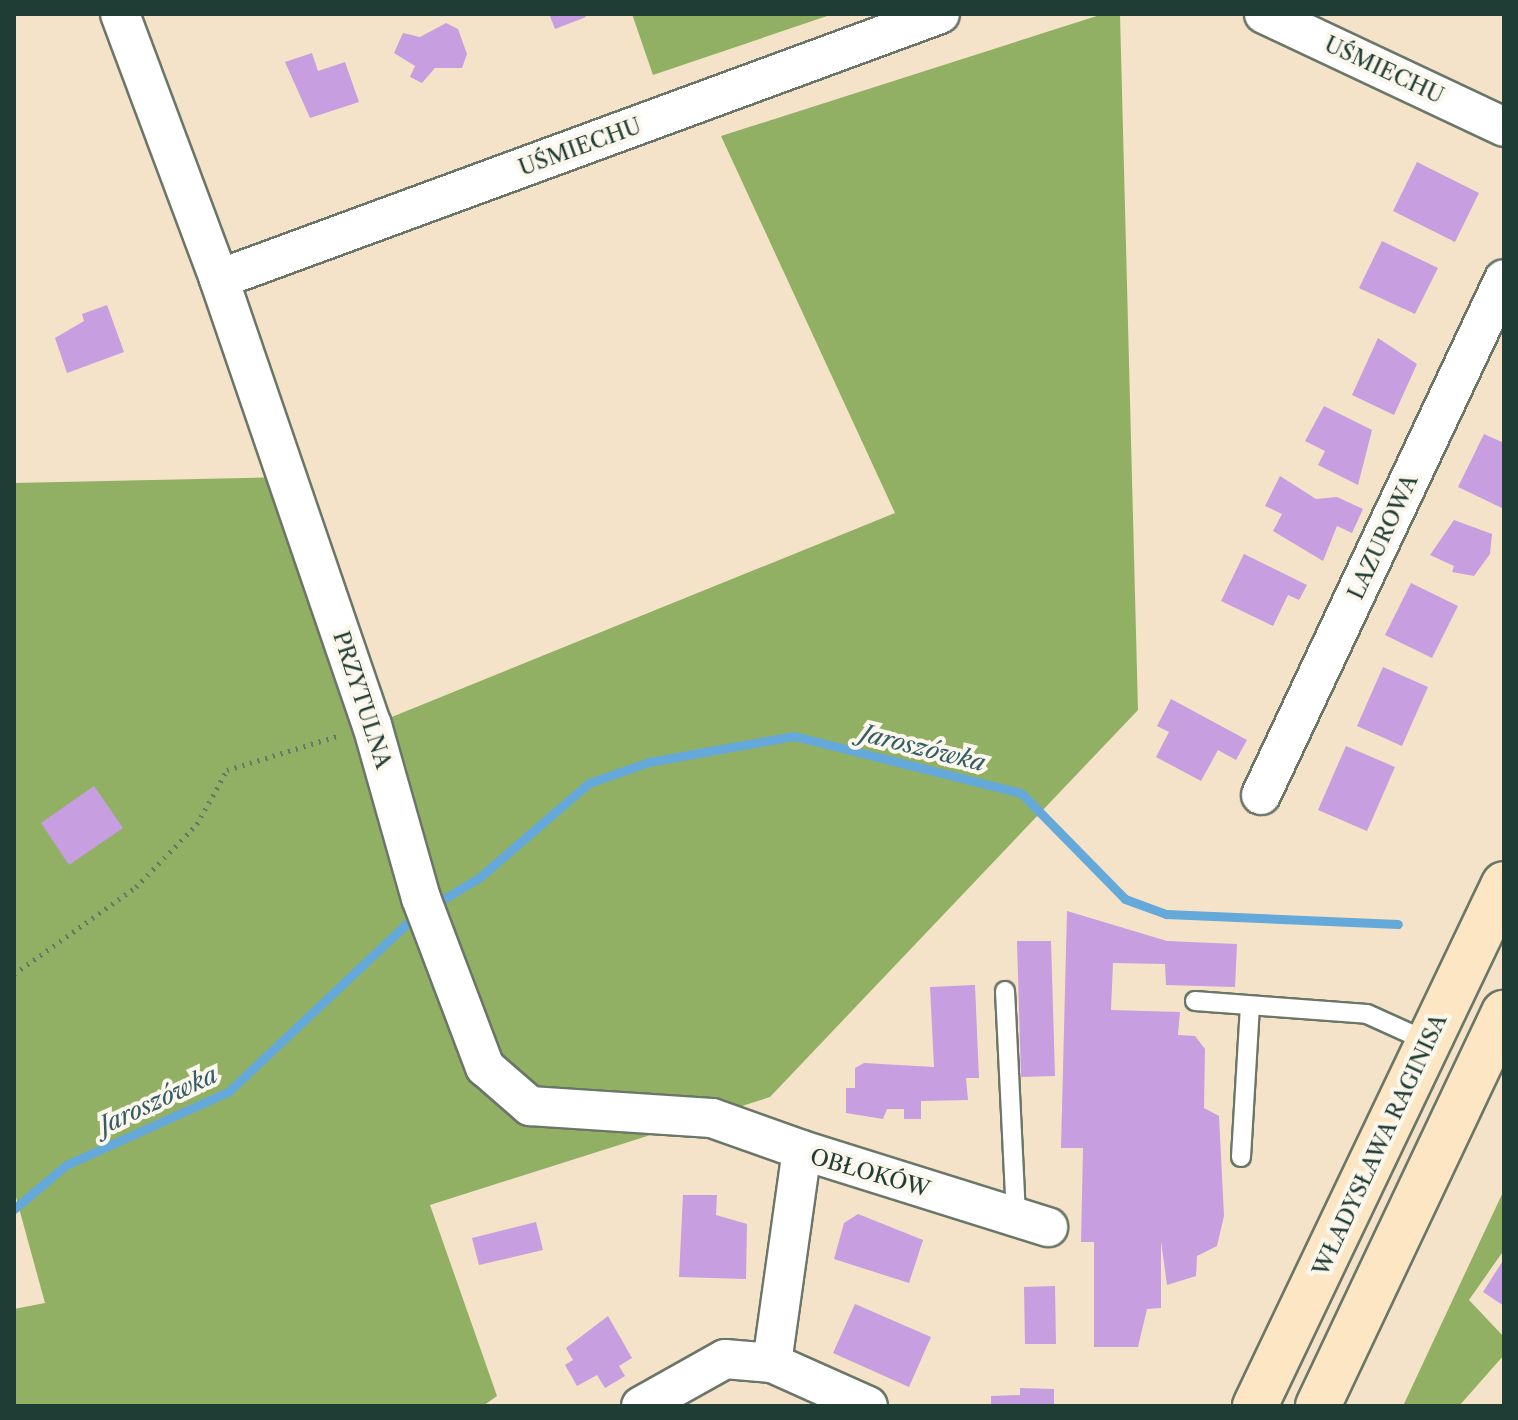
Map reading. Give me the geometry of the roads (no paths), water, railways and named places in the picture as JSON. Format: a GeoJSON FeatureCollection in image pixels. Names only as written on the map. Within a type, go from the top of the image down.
{"type":"FeatureCollection","features":[{"type":"Feature","properties":{"kind":"main road","name":"WŁADYSŁAWA RAGINISA"},"geometry":{"type":"LineString","coordinates":[[1255,1406],[1504,884]]}},
{"type":"Feature","properties":{"kind":"main road"},"geometry":{"type":"LineString","coordinates":[[1318,1406],[1504,1013]]}},
{"type":"Feature","properties":{"kind":"street","name":"PRZYTULNA"},"geometry":{"type":"LineString","coordinates":[[120,14],[219,279],[372,725],[421,898],[475,1049],[498,1085],[547,1110],[639,1107],[712,1118],[802,1150]]}},
{"type":"Feature","properties":{"kind":"street","name":"UŚMIECHU"},"geometry":{"type":"LineString","coordinates":[[219,279],[940,14]]}},
{"type":"Feature","properties":{"kind":"street","name":"UŚMIECHU"},"geometry":{"type":"LineString","coordinates":[[1264,14],[1312,24],[1504,127]]}},
{"type":"Feature","properties":{"kind":"street","name":"LAZUROWA"},"geometry":{"type":"LineString","coordinates":[[1261,795],[1504,279]]}},
{"type":"Feature","properties":{"kind":"street","name":"OBŁOKÓW"},"geometry":{"type":"LineString","coordinates":[[772,1363],[802,1150],[1032,1222]]}},
{"type":"Feature","properties":{"kind":"street"},"geometry":{"type":"LineString","coordinates":[[641,1406],[725,1359],[772,1363],[868,1406]]}},
{"type":"Feature","properties":{"kind":"lane"},"geometry":{"type":"LineString","coordinates":[[1005,991],[1032,1222]]}},
{"type":"Feature","properties":{"kind":"lane"},"geometry":{"type":"LineString","coordinates":[[1195,1001],[1367,1014],[1429,1042]]}},
{"type":"Feature","properties":{"kind":"lane"},"geometry":{"type":"LineString","coordinates":[[1241,1157],[1250,1007]]}},
{"type":"Feature","properties":{"kind":"waterway","name":"Jaroszówka"},"geometry":{"type":"LineString","coordinates":[[439,902],[480,877],[589,783],[649,762],[794,736],[1021,793],[1125,899],[1166,914],[1398,924]]}},
{"type":"Feature","properties":{"kind":"waterway","name":"Jaroszówka"},"geometry":{"type":"LineString","coordinates":[[14,1209],[66,1165],[228,1092],[414,917]]}}]}
